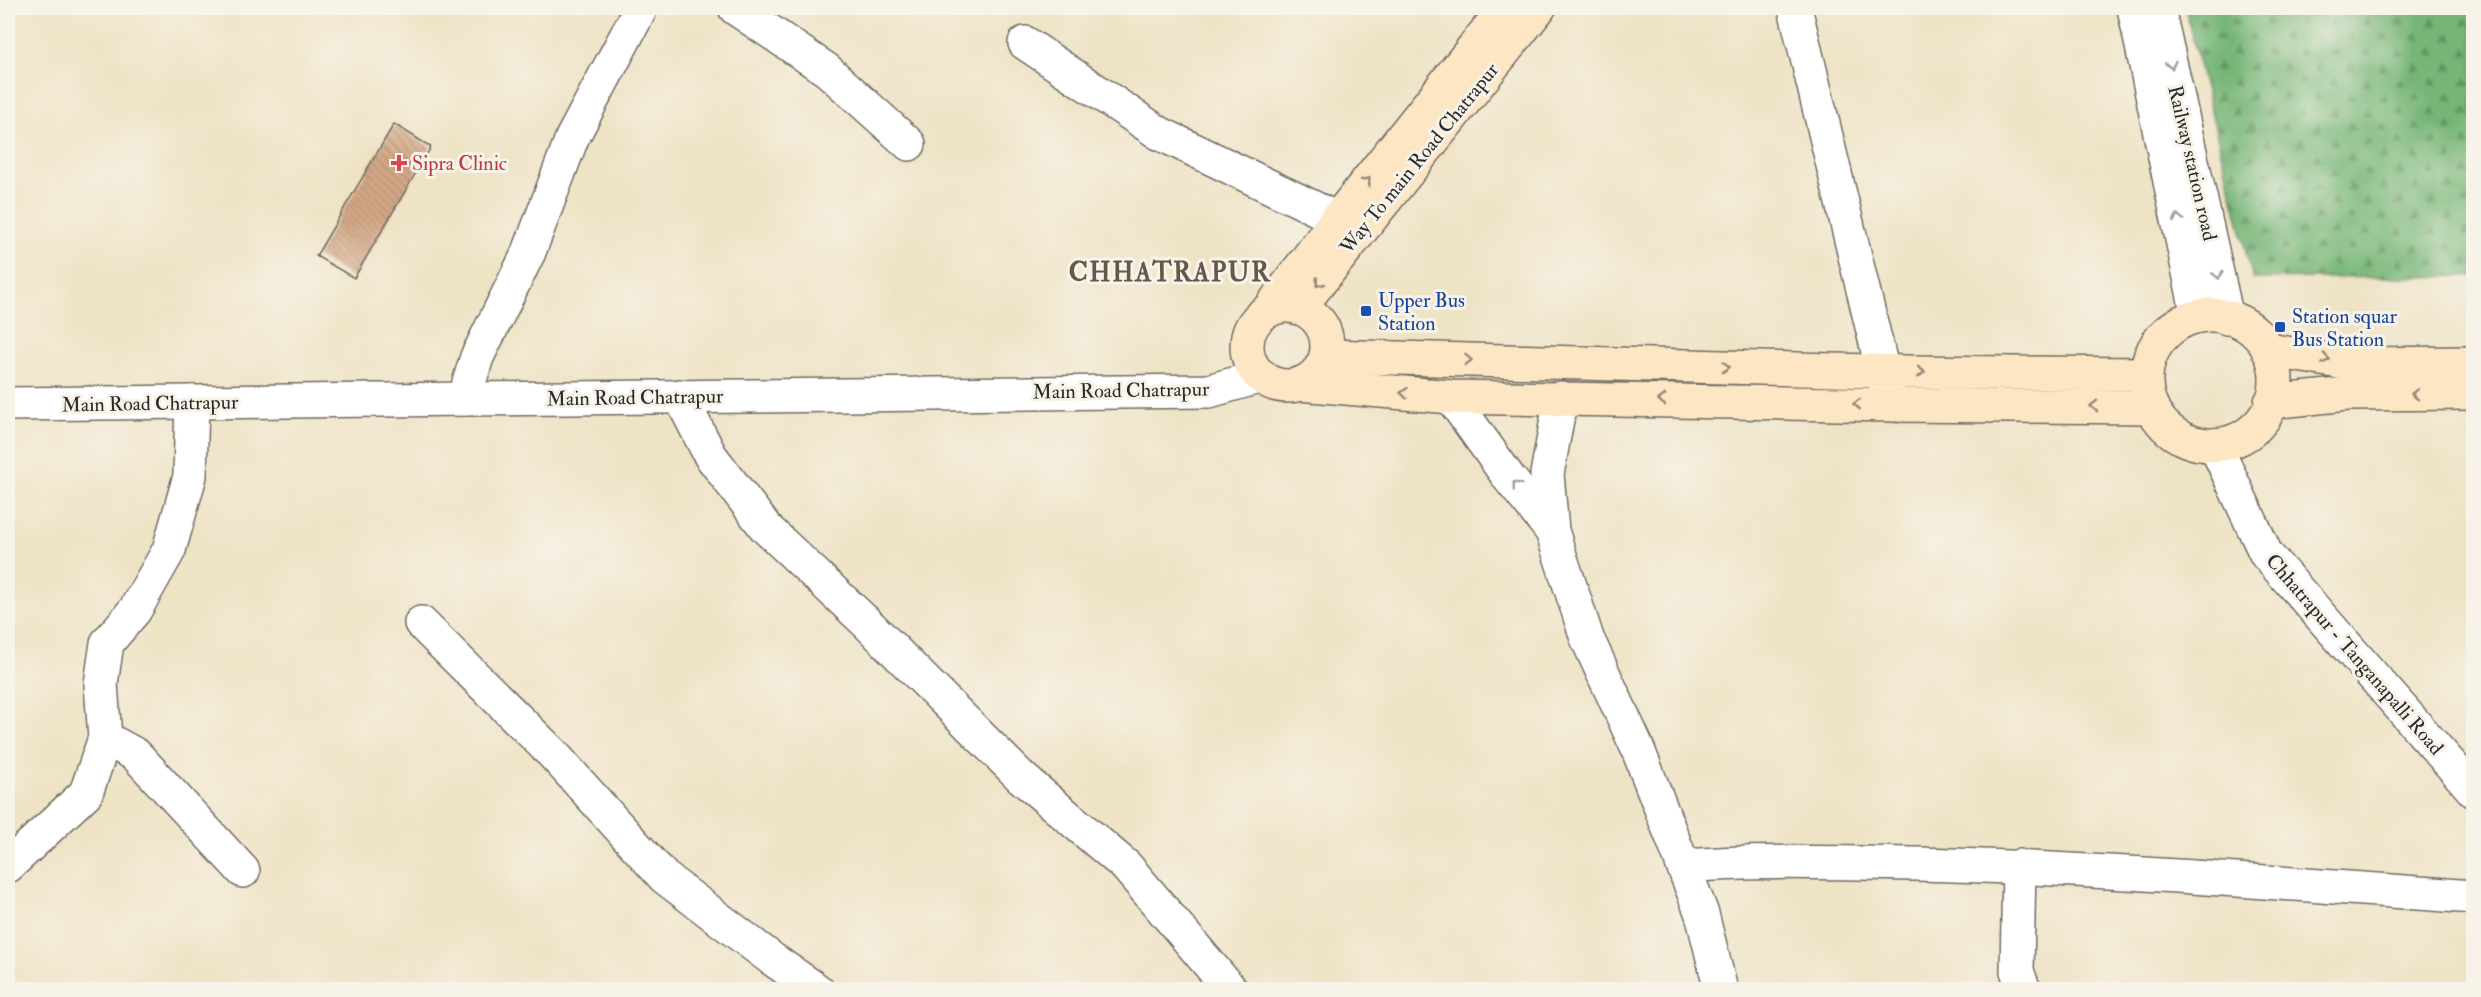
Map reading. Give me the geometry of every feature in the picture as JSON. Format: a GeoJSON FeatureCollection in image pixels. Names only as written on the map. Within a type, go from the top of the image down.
{"type":"FeatureCollection","features":[{"type":"Feature","properties":{"kind":"main road","name":"Way To main Road Chatrapur"},"geometry":{"type":"LineString","coordinates":[[1283,310],[1337,219],[1505,8]]}},
{"type":"Feature","properties":{"kind":"main road","name":"Way To main Road Chatrapur"},"geometry":{"type":"LineString","coordinates":[[1283,310],[1539,8]]}},
{"type":"Feature","properties":{"kind":"main road"},"geometry":{"type":"LineString","coordinates":[[1299,384],[1311,378],[1320,368],[1326,356],[1327,342],[1324,330],[1316,318],[1283,310],[1258,318],[1247,341],[1250,360],[1262,376],[1279,384],[1451,397],[1891,405],[2152,406]]}},
{"type":"Feature","properties":{"kind":"main road"},"geometry":{"type":"LineString","coordinates":[[2212,317],[2238,322],[2256,333],[2268,350],[2275,370],[2276,390],[2269,410],[2255,428],[2237,440],[2215,445],[2193,443],[2173,433],[2157,417],[2147,396],[2145,374],[2150,354],[2162,337],[2178,324],[2212,317]]}},
{"type":"Feature","properties":{"kind":"main road"},"geometry":{"type":"LineString","coordinates":[[2268,350],[2351,364],[2474,363]]}},
{"type":"Feature","properties":{"kind":"main road"},"geometry":{"type":"LineString","coordinates":[[1326,356],[1883,371],[2145,374]]}},
{"type":"Feature","properties":{"kind":"main road"},"geometry":{"type":"LineString","coordinates":[[2271,402],[2348,394],[2474,393]]}},
{"type":"Feature","properties":{"kind":"street"},"geometry":{"type":"LineString","coordinates":[[464,399],[477,357],[529,252],[572,138],[641,8]]}},
{"type":"Feature","properties":{"kind":"street"},"geometry":{"type":"LineString","coordinates":[[735,8],[827,70],[909,144]]}},
{"type":"Feature","properties":{"kind":"street"},"geometry":{"type":"LineString","coordinates":[[1795,8],[1891,405]]}},
{"type":"Feature","properties":{"kind":"street","name":"Railway station road"},"geometry":{"type":"LineString","coordinates":[[2134,8],[2212,317]]}},
{"type":"Feature","properties":{"kind":"street","name":"Railway station road"},"geometry":{"type":"LineString","coordinates":[[2158,8],[2212,317]]}},
{"type":"Feature","properties":{"kind":"street"},"geometry":{"type":"LineString","coordinates":[[1025,43],[1159,133],[1337,219]]}},
{"type":"Feature","properties":{"kind":"street","name":"Main Road Chatrapur"},"geometry":{"type":"LineString","coordinates":[[8,404],[1209,391],[1262,376]]}},
{"type":"Feature","properties":{"kind":"street"},"geometry":{"type":"LineString","coordinates":[[680,396],[710,455],[766,528],[868,624],[1021,777],[1126,866],[1231,990]]}},
{"type":"Feature","properties":{"kind":"street"},"geometry":{"type":"LineString","coordinates":[[1451,397],[1509,477],[1552,531]]}},
{"type":"Feature","properties":{"kind":"street"},"geometry":{"type":"LineString","coordinates":[[1561,398],[1547,474],[1552,531],[1587,638],[1637,747],[1702,914],[1720,990]]}},
{"type":"Feature","properties":{"kind":"street"},"geometry":{"type":"LineString","coordinates":[[8,866],[86,793],[105,738],[101,684],[108,643],[135,610],[170,550],[190,476],[192,402]]}},
{"type":"Feature","properties":{"kind":"street","name":"Chhatrapur - Tanganapalli Road"},"geometry":{"type":"LineString","coordinates":[[2215,445],[2266,554],[2474,791]]}},
{"type":"Feature","properties":{"kind":"street"},"geometry":{"type":"LineString","coordinates":[[421,623],[554,755],[664,877],[817,990]]}},
{"type":"Feature","properties":{"kind":"street"},"geometry":{"type":"LineString","coordinates":[[105,738],[136,755],[243,871]]}},
{"type":"Feature","properties":{"kind":"street"},"geometry":{"type":"LineString","coordinates":[[1683,866],[1839,863],[2019,866],[2263,880],[2474,897]]}},
{"type":"Feature","properties":{"kind":"street"},"geometry":{"type":"LineString","coordinates":[[2019,866],[2017,971],[2024,990]]}},
{"type":"Feature","properties":{"kind":"green space"},"geometry":{"type":"Polygon","coordinates":[[[2185,8],[2473,8],[2473,276],[2253,279],[2185,8]]]}},
{"type":"Feature","properties":{"kind":"building"},"geometry":{"type":"Polygon","coordinates":[[[394,124],[431,147],[354,278],[316,256],[394,124]]]}},
{"type":"Feature","properties":{"kind":"place","name":"Sipra Clinic"},"geometry":{"type":"Point","coordinates":[399,163]}},
{"type":"Feature","properties":{"kind":"place","name":"Upper Bus Station"},"geometry":{"type":"Point","coordinates":[1366,311]}},
{"type":"Feature","properties":{"kind":"place","name":"Station squar Bus Station"},"geometry":{"type":"Point","coordinates":[2280,327]}},
{"type":"Feature","properties":{"kind":"district","name":"CHHATRAPUR"},"geometry":{"type":"Point","coordinates":[1170,272]}}]}
